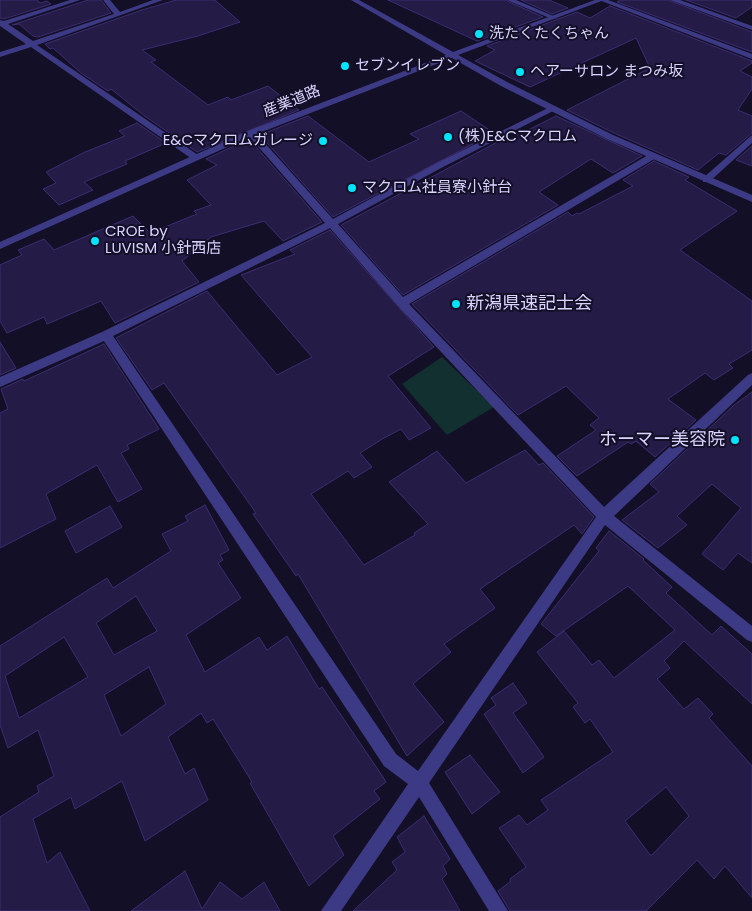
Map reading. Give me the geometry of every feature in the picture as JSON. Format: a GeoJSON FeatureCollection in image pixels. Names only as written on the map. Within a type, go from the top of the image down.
{"type":"FeatureCollection","features":[{"type":"Feature","properties":{"kind":"street"},"geometry":{"type":"LineString","coordinates":[[1,23],[77,0]]}},
{"type":"Feature","properties":{"kind":"street"},"geometry":{"type":"LineString","coordinates":[[106,0],[118,14]]}},
{"type":"Feature","properties":{"kind":"street"},"geometry":{"type":"LineString","coordinates":[[0,55],[160,0]]}},
{"type":"Feature","properties":{"kind":"street"},"geometry":{"type":"LineString","coordinates":[[354,0],[553,109],[706,180],[752,199]]}},
{"type":"Feature","properties":{"kind":"street"},"geometry":{"type":"LineString","coordinates":[[510,0],[554,18]]}},
{"type":"Feature","properties":{"kind":"street"},"geometry":{"type":"LineString","coordinates":[[599,0],[752,58]]}},
{"type":"Feature","properties":{"kind":"street","name":"産業道路"},"geometry":{"type":"LineString","coordinates":[[0,246],[251,133],[599,0]]}},
{"type":"Feature","properties":{"kind":"street"},"geometry":{"type":"LineString","coordinates":[[673,0],[752,28]]}},
{"type":"Feature","properties":{"kind":"street"},"geometry":{"type":"LineString","coordinates":[[1,23],[195,158]]}},
{"type":"Feature","properties":{"kind":"street"},"geometry":{"type":"LineString","coordinates":[[0,382],[106,335],[331,224],[440,165],[553,109]]}},
{"type":"Feature","properties":{"kind":"street"},"geometry":{"type":"LineString","coordinates":[[251,133],[402,303],[604,516],[752,635]]}},
{"type":"Feature","properties":{"kind":"street"},"geometry":{"type":"LineString","coordinates":[[706,180],[752,138]]}},
{"type":"Feature","properties":{"kind":"street"},"geometry":{"type":"LineString","coordinates":[[402,303],[653,156]]}},
{"type":"Feature","properties":{"kind":"street"},"geometry":{"type":"LineString","coordinates":[[106,335],[390,760],[419,782],[498,911]]}},
{"type":"Feature","properties":{"kind":"street"},"geometry":{"type":"LineString","coordinates":[[330,911],[604,516],[752,378]]}},
{"type":"Feature","properties":{"kind":"green space"},"geometry":{"type":"Polygon","coordinates":[[[442,357],[494,407],[447,435],[402,384],[442,357]]]}},
{"type":"Feature","properties":{"kind":"building"},"geometry":{"type":"Polygon","coordinates":[[[0,0],[37,0],[40,3],[47,1],[51,4],[4,19],[0,18],[0,0]]]}},
{"type":"Feature","properties":{"kind":"building"},"geometry":{"type":"Polygon","coordinates":[[[88,0],[101,0],[111,13],[38,37],[33,36],[19,24],[12,25],[88,0]]]}},
{"type":"Feature","properties":{"kind":"building"},"geometry":{"type":"Polygon","coordinates":[[[176,0],[215,0],[240,22],[198,36],[142,50],[156,60],[151,62],[208,105],[228,97],[231,100],[268,86],[299,110],[197,152],[146,117],[111,89],[108,91],[81,73],[53,48],[50,49],[45,44],[176,0]]]}},
{"type":"Feature","properties":{"kind":"building"},"geometry":{"type":"Polygon","coordinates":[[[388,0],[505,0],[543,17],[477,41],[388,0]]]}},
{"type":"Feature","properties":{"kind":"building"},"geometry":{"type":"Polygon","coordinates":[[[521,0],[549,0],[568,8],[552,14],[521,0]]]}},
{"type":"Feature","properties":{"kind":"building"},"geometry":{"type":"Polygon","coordinates":[[[620,0],[668,0],[752,32],[752,52],[617,2],[620,0]]]}},
{"type":"Feature","properties":{"kind":"building"},"geometry":{"type":"Polygon","coordinates":[[[686,0],[752,0],[752,7],[736,18],[686,0]]]}},
{"type":"Feature","properties":{"kind":"building"},"geometry":{"type":"Polygon","coordinates":[[[610,6],[752,61],[752,63],[740,71],[752,77],[752,89],[738,110],[752,116],[752,133],[726,155],[719,153],[698,170],[567,110],[650,68],[636,38],[530,87],[475,61],[495,50],[487,46],[577,12],[590,18],[610,6]]]}},
{"type":"Feature","properties":{"kind":"building"},"geometry":{"type":"Polygon","coordinates":[[[461,111],[494,133],[333,217],[260,135],[308,116],[369,162],[419,139],[410,134],[461,111]]]}},
{"type":"Feature","properties":{"kind":"building"},"geometry":{"type":"Polygon","coordinates":[[[556,116],[642,156],[613,173],[591,159],[539,192],[558,205],[403,295],[341,225],[503,139],[506,141],[556,116]]]}},
{"type":"Feature","properties":{"kind":"building"},"geometry":{"type":"Polygon","coordinates":[[[137,123],[166,143],[125,161],[127,164],[84,182],[93,190],[59,205],[43,189],[56,183],[46,172],[85,152],[125,136],[119,131],[137,123]]]}},
{"type":"Feature","properties":{"kind":"building"},"geometry":{"type":"Polygon","coordinates":[[[249,139],[322,222],[283,241],[264,221],[211,237],[182,261],[199,282],[115,323],[101,301],[47,324],[44,317],[7,333],[0,321],[0,265],[22,255],[18,250],[44,239],[54,250],[133,216],[150,233],[197,214],[194,211],[211,205],[187,180],[217,165],[206,159],[249,139]]]}},
{"type":"Feature","properties":{"kind":"building"},"geometry":{"type":"Polygon","coordinates":[[[752,146],[752,166],[736,160],[752,146]]]}},
{"type":"Feature","properties":{"kind":"building"},"geometry":{"type":"Polygon","coordinates":[[[654,161],[689,177],[685,180],[737,211],[680,250],[752,301],[752,350],[729,364],[733,368],[714,380],[705,373],[668,399],[696,420],[655,457],[636,441],[631,444],[628,442],[577,476],[557,456],[596,430],[590,425],[599,418],[566,386],[518,415],[412,304],[568,212],[572,216],[577,213],[579,214],[633,186],[623,180],[654,161]]]}},
{"type":"Feature","properties":{"kind":"building"},"geometry":{"type":"Polygon","coordinates":[[[330,230],[434,347],[388,376],[431,428],[409,440],[401,429],[384,438],[360,453],[372,467],[354,478],[348,471],[311,494],[364,565],[415,535],[414,533],[428,524],[389,482],[437,451],[466,483],[525,450],[539,465],[543,463],[594,517],[582,534],[574,525],[480,589],[495,608],[444,644],[451,652],[413,684],[444,722],[407,756],[298,574],[296,576],[253,514],[256,513],[164,383],[152,390],[116,338],[207,291],[277,375],[312,357],[241,275],[295,254],[290,250],[330,230]]]}},
{"type":"Feature","properties":{"kind":"building"},"geometry":{"type":"Polygon","coordinates":[[[0,342],[16,368],[0,375],[0,342]]]}},
{"type":"Feature","properties":{"kind":"building"},"geometry":{"type":"Polygon","coordinates":[[[104,344],[159,429],[127,445],[129,449],[121,453],[142,489],[118,502],[97,465],[46,494],[56,519],[0,548],[0,413],[8,409],[1,389],[23,379],[24,381],[104,344]]]}},
{"type":"Feature","properties":{"kind":"building"},"geometry":{"type":"Polygon","coordinates":[[[752,392],[752,563],[738,553],[723,570],[702,554],[741,508],[712,484],[677,516],[687,525],[658,548],[622,520],[659,492],[650,484],[734,405],[752,392]]]}},
{"type":"Feature","properties":{"kind":"building"},"geometry":{"type":"Polygon","coordinates":[[[205,505],[229,550],[220,555],[223,560],[218,563],[241,598],[186,635],[205,672],[259,637],[267,650],[287,636],[319,689],[322,687],[386,782],[374,791],[380,799],[333,836],[344,855],[309,886],[250,783],[252,782],[213,719],[207,723],[201,713],[168,737],[185,774],[194,768],[208,800],[145,841],[122,781],[75,809],[71,797],[33,819],[47,863],[60,852],[90,911],[0,911],[0,817],[39,792],[37,786],[54,776],[38,730],[8,748],[0,725],[0,646],[107,578],[113,588],[171,551],[162,534],[188,521],[185,516],[205,505]],[[136,596],[96,623],[114,655],[157,631],[136,596]],[[64,637],[5,676],[19,718],[88,677],[64,637]],[[149,667],[104,695],[121,736],[166,704],[149,667]]]}},
{"type":"Feature","properties":{"kind":"building"},"geometry":{"type":"Polygon","coordinates":[[[110,506],[122,527],[76,553],[65,531],[110,506]]]}},
{"type":"Feature","properties":{"kind":"building"},"geometry":{"type":"Polygon","coordinates":[[[609,531],[644,559],[672,587],[666,593],[712,635],[721,626],[752,654],[752,704],[684,641],[664,661],[670,668],[657,679],[684,709],[698,698],[713,714],[709,718],[752,766],[752,898],[725,866],[714,879],[697,860],[646,911],[510,911],[498,891],[526,867],[499,828],[519,815],[527,825],[548,810],[541,800],[613,752],[590,719],[585,723],[573,707],[578,703],[537,652],[564,631],[592,665],[599,660],[614,678],[675,630],[628,586],[556,636],[541,624],[599,551],[596,548],[609,531]],[[666,787],[625,821],[650,855],[652,855],[689,816],[666,787]]]}},
{"type":"Feature","properties":{"kind":"building"},"geometry":{"type":"Polygon","coordinates":[[[513,683],[527,703],[513,713],[544,757],[523,773],[484,714],[496,705],[491,698],[513,683]]]}},
{"type":"Feature","properties":{"kind":"building"},"geometry":{"type":"Polygon","coordinates":[[[470,755],[500,792],[472,814],[445,772],[470,755]]]}},
{"type":"Feature","properties":{"kind":"building"},"geometry":{"type":"Polygon","coordinates":[[[424,816],[450,859],[443,866],[447,874],[442,879],[460,911],[353,911],[397,870],[392,862],[405,852],[397,837],[424,816]]]}},
{"type":"Feature","properties":{"kind":"building"},"geometry":{"type":"Polygon","coordinates":[[[185,871],[202,909],[220,882],[242,899],[264,882],[280,911],[131,911],[185,871]]]}},
{"type":"Feature","properties":{"kind":"place","name":"洗たくたくちゃん"},"geometry":{"type":"Point","coordinates":[479,34]}},
{"type":"Feature","properties":{"kind":"place","name":"セブンイレブン"},"geometry":{"type":"Point","coordinates":[345,66]}},
{"type":"Feature","properties":{"kind":"place","name":"ヘアーサロン まつみ坂"},"geometry":{"type":"Point","coordinates":[520,72]}},
{"type":"Feature","properties":{"kind":"place","name":"(株)E&Cマクロム"},"geometry":{"type":"Point","coordinates":[448,137]}},
{"type":"Feature","properties":{"kind":"place","name":"E&Cマクロムガレージ"},"geometry":{"type":"Point","coordinates":[323,141]}},
{"type":"Feature","properties":{"kind":"place","name":"マクロム社員寮小針台"},"geometry":{"type":"Point","coordinates":[352,188]}},
{"type":"Feature","properties":{"kind":"place","name":"CROE by LUVISM 小針西店"},"geometry":{"type":"Point","coordinates":[95,241]}},
{"type":"Feature","properties":{"kind":"place","name":"新潟県速記士会"},"geometry":{"type":"Point","coordinates":[456,304]}},
{"type":"Feature","properties":{"kind":"place","name":"ホーマー美容院"},"geometry":{"type":"Point","coordinates":[735,440]}}]}
